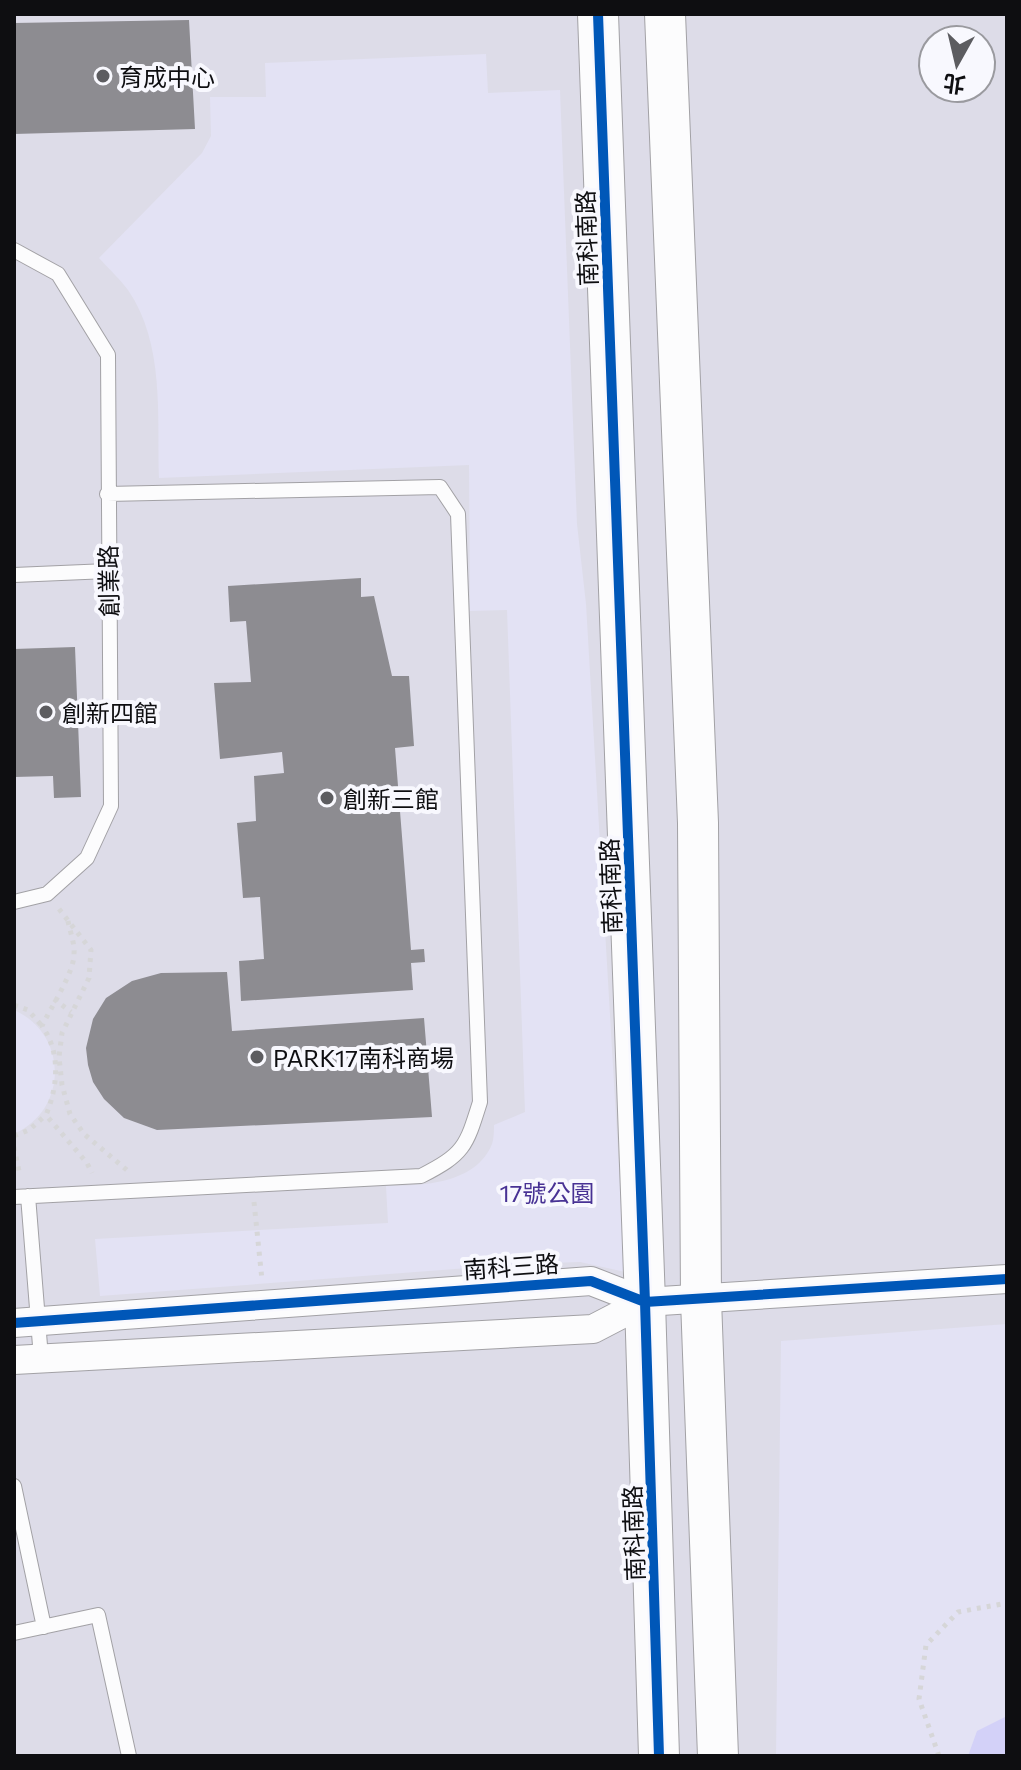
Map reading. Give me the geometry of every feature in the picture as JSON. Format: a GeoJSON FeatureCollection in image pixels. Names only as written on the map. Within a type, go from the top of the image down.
{"type":"FeatureCollection","features":[{"type":"Feature","properties":{"kind":"street","name":"南科南路"},"geometry":{"type":"LineString","coordinates":[[598,14],[659,1756]]}},
{"type":"Feature","properties":{"kind":"street"},"geometry":{"type":"LineString","coordinates":[[665,14],[698,823],[701,1300],[718,1756]]}},
{"type":"Feature","properties":{"kind":"street","name":"南科三路"},"geometry":{"type":"LineString","coordinates":[[26,1322],[591,1281],[645,1302],[1007,1279]]}},
{"type":"Feature","properties":{"kind":"street","name":"南科三路"},"geometry":{"type":"LineString","coordinates":[[27,1359],[593,1329],[645,1302]]}},
{"type":"Feature","properties":{"kind":"lane","name":"創業路"},"geometry":{"type":"LineString","coordinates":[[14,250],[58,274],[108,355],[111,806],[87,858],[47,894],[14,902]]}},
{"type":"Feature","properties":{"kind":"lane"},"geometry":{"type":"LineString","coordinates":[[27,1359],[22,1197],[421,1176],[449,1162],[469,1139],[480,1102],[458,514],[440,487],[107,494]]}},
{"type":"Feature","properties":{"kind":"lane"},"geometry":{"type":"LineString","coordinates":[[14,575],[108,571]]}},
{"type":"Feature","properties":{"kind":"lane"},"geometry":{"type":"LineString","coordinates":[[14,1486],[44,1627]]}},
{"type":"Feature","properties":{"kind":"lane"},"geometry":{"type":"LineString","coordinates":[[14,1633],[98,1615],[129,1756]]}},
{"type":"Feature","properties":{"kind":"path"},"geometry":{"type":"LineString","coordinates":[[47,894],[91,950],[89,978],[62,1033],[59,1057],[70,1114],[84,1134],[150,1190]]}},
{"type":"Feature","properties":{"kind":"path"},"geometry":{"type":"LineString","coordinates":[[42,1026],[54,999],[65,985],[75,955],[68,920]]}},
{"type":"Feature","properties":{"kind":"path"},"geometry":{"type":"LineString","coordinates":[[54,999],[71,1012]]}},
{"type":"Feature","properties":{"kind":"path"},"geometry":{"type":"LineString","coordinates":[[14,1005],[28,1010],[52,1040],[56,1066],[55,1092],[46,1115],[29,1130],[14,1136]]}},
{"type":"Feature","properties":{"kind":"path"},"geometry":{"type":"LineString","coordinates":[[46,1115],[87,1163],[100,1192]]}},
{"type":"Feature","properties":{"kind":"path"},"geometry":{"type":"LineString","coordinates":[[14,1147],[22,1197]]}},
{"type":"Feature","properties":{"kind":"path"},"geometry":{"type":"LineString","coordinates":[[253,1184],[264,1305]]}},
{"type":"Feature","properties":{"kind":"path"},"geometry":{"type":"LineString","coordinates":[[939,1756],[919,1699],[926,1645],[958,1612],[1007,1603]]}},
{"type":"Feature","properties":{"kind":"shaded area"},"geometry":{"type":"Polygon","coordinates":[[[14,14],[1007,14],[1007,1756],[14,1756],[14,14]]]}},
{"type":"Feature","properties":{"kind":"green space","name":"17號公園"},"geometry":{"type":"Polygon","coordinates":[[[486,54],[488,93],[560,90],[577,524],[586,604],[625,1272],[580,1262],[521,1264],[100,1296],[95,1239],[388,1223],[386,1186],[431,1183],[461,1175],[484,1157],[492,1144],[494,1125],[525,1112],[507,610],[470,611],[469,465],[159,478],[157,381],[148,333],[128,290],[99,258],[202,153],[211,136],[210,97],[266,97],[265,63],[486,54]]]}},
{"type":"Feature","properties":{"kind":"green space"},"geometry":{"type":"Polygon","coordinates":[[[14,1010],[32,1021],[45,1036],[55,1072],[45,1107],[32,1122],[14,1134],[14,1010]]]}},
{"type":"Feature","properties":{"kind":"green space"},"geometry":{"type":"Polygon","coordinates":[[[1007,1324],[1007,1756],[776,1756],[781,1341],[1007,1324]]]}},
{"type":"Feature","properties":{"kind":"water"},"geometry":{"type":"Polygon","coordinates":[[[1007,1716],[1007,1756],[968,1756],[977,1731],[1007,1716]]]}},
{"type":"Feature","properties":{"kind":"building","name":"育成中心"},"geometry":{"type":"Polygon","coordinates":[[[189,20],[195,129],[14,134],[14,23],[189,20]]]}},
{"type":"Feature","properties":{"kind":"building","name":"創新三館"},"geometry":{"type":"Polygon","coordinates":[[[361,578],[361,597],[374,596],[392,676],[409,676],[414,746],[395,748],[411,950],[424,949],[425,962],[411,963],[413,990],[241,1001],[239,961],[264,959],[260,897],[243,898],[237,823],[256,821],[254,776],[284,773],[282,752],[220,759],[214,683],[251,682],[246,621],[230,622],[228,586],[361,578]]]}},
{"type":"Feature","properties":{"kind":"building","name":"創新四館"},"geometry":{"type":"Polygon","coordinates":[[[75,647],[81,797],[54,798],[53,776],[14,777],[14,649],[75,647]]]}},
{"type":"Feature","properties":{"kind":"building","name":"PARK17南科商場"},"geometry":{"type":"Polygon","coordinates":[[[227,972],[232,1031],[424,1018],[432,1117],[157,1130],[124,1118],[104,1099],[93,1082],[88,1065],[86,1048],[93,1019],[106,998],[132,981],[161,973],[227,972]]]}},
{"type":"Feature","properties":{"kind":"cycle path"},"geometry":{"type":"LineString","coordinates":[[598,14],[659,1756]]}},
{"type":"Feature","properties":{"kind":"cycle path"},"geometry":{"type":"LineString","coordinates":[[14,1323],[591,1281],[645,1302],[1007,1279]]}},
{"type":"Feature","properties":{"kind":"place","name":"育成中心"},"geometry":{"type":"Point","coordinates":[103,76]}},
{"type":"Feature","properties":{"kind":"place","name":"創新四館"},"geometry":{"type":"Point","coordinates":[46,712]}},
{"type":"Feature","properties":{"kind":"place","name":"創新三館"},"geometry":{"type":"Point","coordinates":[327,798]}},
{"type":"Feature","properties":{"kind":"place","name":"PARK17南科商場"},"geometry":{"type":"Point","coordinates":[257,1057]}}]}
